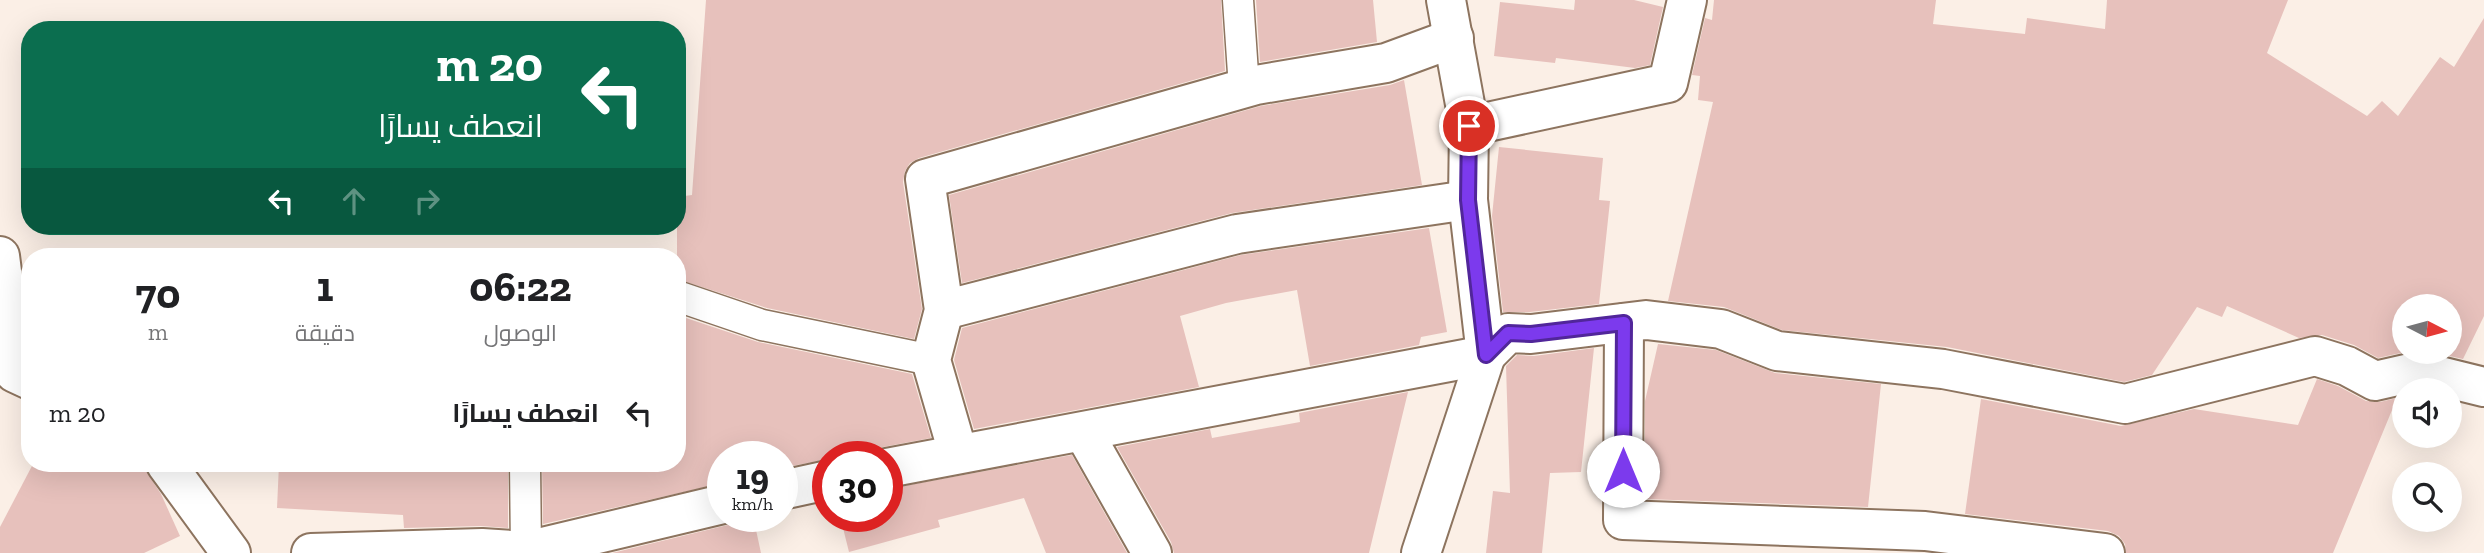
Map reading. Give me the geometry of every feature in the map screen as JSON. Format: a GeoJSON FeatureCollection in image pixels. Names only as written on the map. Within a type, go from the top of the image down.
{"type":"FeatureCollection","features":[{"type":"Feature","properties":{"kind":"street"},"geometry":{"type":"LineString","coordinates":[[1421,553],[1486,355],[1468,200],[1469,126],[1446,0]]}},
{"type":"Feature","properties":{"kind":"street"},"geometry":{"type":"LineString","coordinates":[[1469,126],[1668,83],[1687,0]]}},
{"type":"Feature","properties":{"kind":"street"},"geometry":{"type":"LineString","coordinates":[[958,453],[931,360],[944,310],[925,179],[1244,88],[1386,63],[1454,38]]}},
{"type":"Feature","properties":{"kind":"street"},"geometry":{"type":"LineString","coordinates":[[944,310],[1237,234],[1468,200]]}},
{"type":"Feature","properties":{"kind":"street"},"geometry":{"type":"LineString","coordinates":[[0,256],[15,378]]}},
{"type":"Feature","properties":{"kind":"street"},"geometry":{"type":"LineString","coordinates":[[903,465],[1084,433],[1486,355],[1508,333],[1531,334],[1646,320],[1721,329],[1777,351],[1943,369],[2124,404],[2315,356],[2347,366],[2375,381],[2419,371],[2484,387]]}},
{"type":"Feature","properties":{"kind":"street"},"geometry":{"type":"LineString","coordinates":[[1624,323],[1623,520],[1926,531],[2105,553]]}},
{"type":"Feature","properties":{"kind":"street"},"geometry":{"type":"LineString","coordinates":[[1084,433],[1152,553]]}},
{"type":"Feature","properties":{"kind":"street"},"geometry":{"type":"LineString","coordinates":[[172,472],[231,553]]}},
{"type":"Feature","properties":{"kind":"street"},"geometry":{"type":"LineString","coordinates":[[311,553],[526,551],[707,508]]}},
{"type":"Feature","properties":{"kind":"lane"},"geometry":{"type":"LineString","coordinates":[[1237,0],[1244,88]]}},
{"type":"Feature","properties":{"kind":"lane"},"geometry":{"type":"LineString","coordinates":[[686,299],[762,325],[931,360]]}},
{"type":"Feature","properties":{"kind":"lane"},"geometry":{"type":"LineString","coordinates":[[525,472],[526,551]]}},
{"type":"Feature","properties":{"kind":"building"},"geometry":{"type":"Polygon","coordinates":[[[706,0],[1221,0],[1225,71],[919,158],[910,163],[903,182],[922,309],[914,339],[767,308],[686,282],[686,248],[677,248],[677,235],[686,235],[686,196],[692,195],[706,0]]]}},
{"type":"Feature","properties":{"kind":"building"},"geometry":{"type":"Polygon","coordinates":[[[1256,0],[1373,0],[1377,42],[1260,62],[1256,0]]]}},
{"type":"Feature","properties":{"kind":"building"},"geometry":{"type":"Polygon","coordinates":[[[1575,0],[1634,0],[1663,7],[1650,65],[1635,68],[1556,58],[1555,63],[1494,56],[1500,2],[1574,10],[1575,0]]]}},
{"type":"Feature","properties":{"kind":"building"},"geometry":{"type":"Polygon","coordinates":[[[1714,0],[1936,0],[1933,24],[2025,34],[2027,18],[2105,29],[2107,0],[2288,0],[2267,53],[2367,116],[2382,101],[2398,116],[2440,57],[2454,67],[2484,18],[2484,316],[2462,359],[2462,294],[2392,294],[2392,355],[2378,358],[2354,345],[2322,335],[2299,338],[2227,306],[2222,317],[2197,307],[2152,375],[2124,382],[1947,347],[1782,330],[1724,307],[1668,301],[1713,102],[1698,100],[1700,76],[1692,75],[1705,18],[1712,20],[1714,0]]]}},
{"type":"Feature","properties":{"kind":"building"},"geometry":{"type":"Polygon","coordinates":[[[1404,80],[1422,185],[1232,213],[962,283],[949,195],[1261,106],[1390,85],[1404,80]]]}},
{"type":"Feature","properties":{"kind":"building"},"geometry":{"type":"Polygon","coordinates":[[[1499,147],[1603,158],[1599,200],[1610,201],[1599,304],[1530,312],[1503,312],[1492,216],[1499,147]]]}},
{"type":"Feature","properties":{"kind":"building"},"geometry":{"type":"Polygon","coordinates":[[[1429,228],[1447,332],[1421,337],[1419,345],[1310,366],[1297,290],[1226,303],[1180,316],[1199,387],[974,429],[954,360],[962,328],[1241,255],[1429,228]]]}},
{"type":"Feature","properties":{"kind":"building"},"geometry":{"type":"Polygon","coordinates":[[[686,318],[758,342],[912,374],[931,438],[903,443],[903,441],[812,441],[812,462],[798,465],[798,441],[707,441],[707,487],[543,524],[542,472],[686,472],[686,318]]]}},
{"type":"Feature","properties":{"kind":"building"},"geometry":{"type":"Polygon","coordinates":[[[1658,344],[1716,350],[1775,373],[1881,384],[1868,507],[1645,499],[1645,401],[1658,344]]]}},
{"type":"Feature","properties":{"kind":"building"},"geometry":{"type":"Polygon","coordinates":[[[1594,348],[1581,472],[1550,473],[1542,553],[1486,553],[1493,491],[1510,493],[1506,366],[1517,355],[1534,356],[1594,348]]]}},
{"type":"Feature","properties":{"kind":"building"},"geometry":{"type":"Polygon","coordinates":[[[2317,379],[2338,386],[2366,401],[2392,399],[2392,410],[2333,553],[2126,553],[2125,544],[2119,536],[2108,531],[1965,514],[1981,399],[2121,426],[2194,409],[2298,425],[2317,379]]]}},
{"type":"Feature","properties":{"kind":"building"},"geometry":{"type":"Polygon","coordinates":[[[1408,392],[1369,553],[1174,553],[1171,542],[1117,447],[1210,429],[1212,438],[1300,422],[1299,413],[1408,392]]]}},
{"type":"Feature","properties":{"kind":"building"},"geometry":{"type":"Polygon","coordinates":[[[1072,455],[1127,553],[1046,553],[1024,498],[938,520],[940,527],[849,552],[844,532],[903,532],[903,486],[1072,455]]]}},
{"type":"Feature","properties":{"kind":"building"},"geometry":{"type":"Polygon","coordinates":[[[29,472],[147,472],[161,494],[180,536],[144,553],[0,553],[0,527],[29,472]]]}},
{"type":"Feature","properties":{"kind":"building"},"geometry":{"type":"Polygon","coordinates":[[[279,472],[508,472],[508,528],[404,528],[403,515],[277,508],[279,472]]]}},
{"type":"Feature","properties":{"kind":"building"},"geometry":{"type":"Polygon","coordinates":[[[707,530],[756,532],[761,553],[612,553],[707,530]]]}},
{"type":"Feature","properties":{"kind":"route"},"geometry":{"type":"LineString","coordinates":[[1469,126],[1468,200],[1486,355],[1508,333],[1531,334],[1624,323],[1623,471]]}}]}
